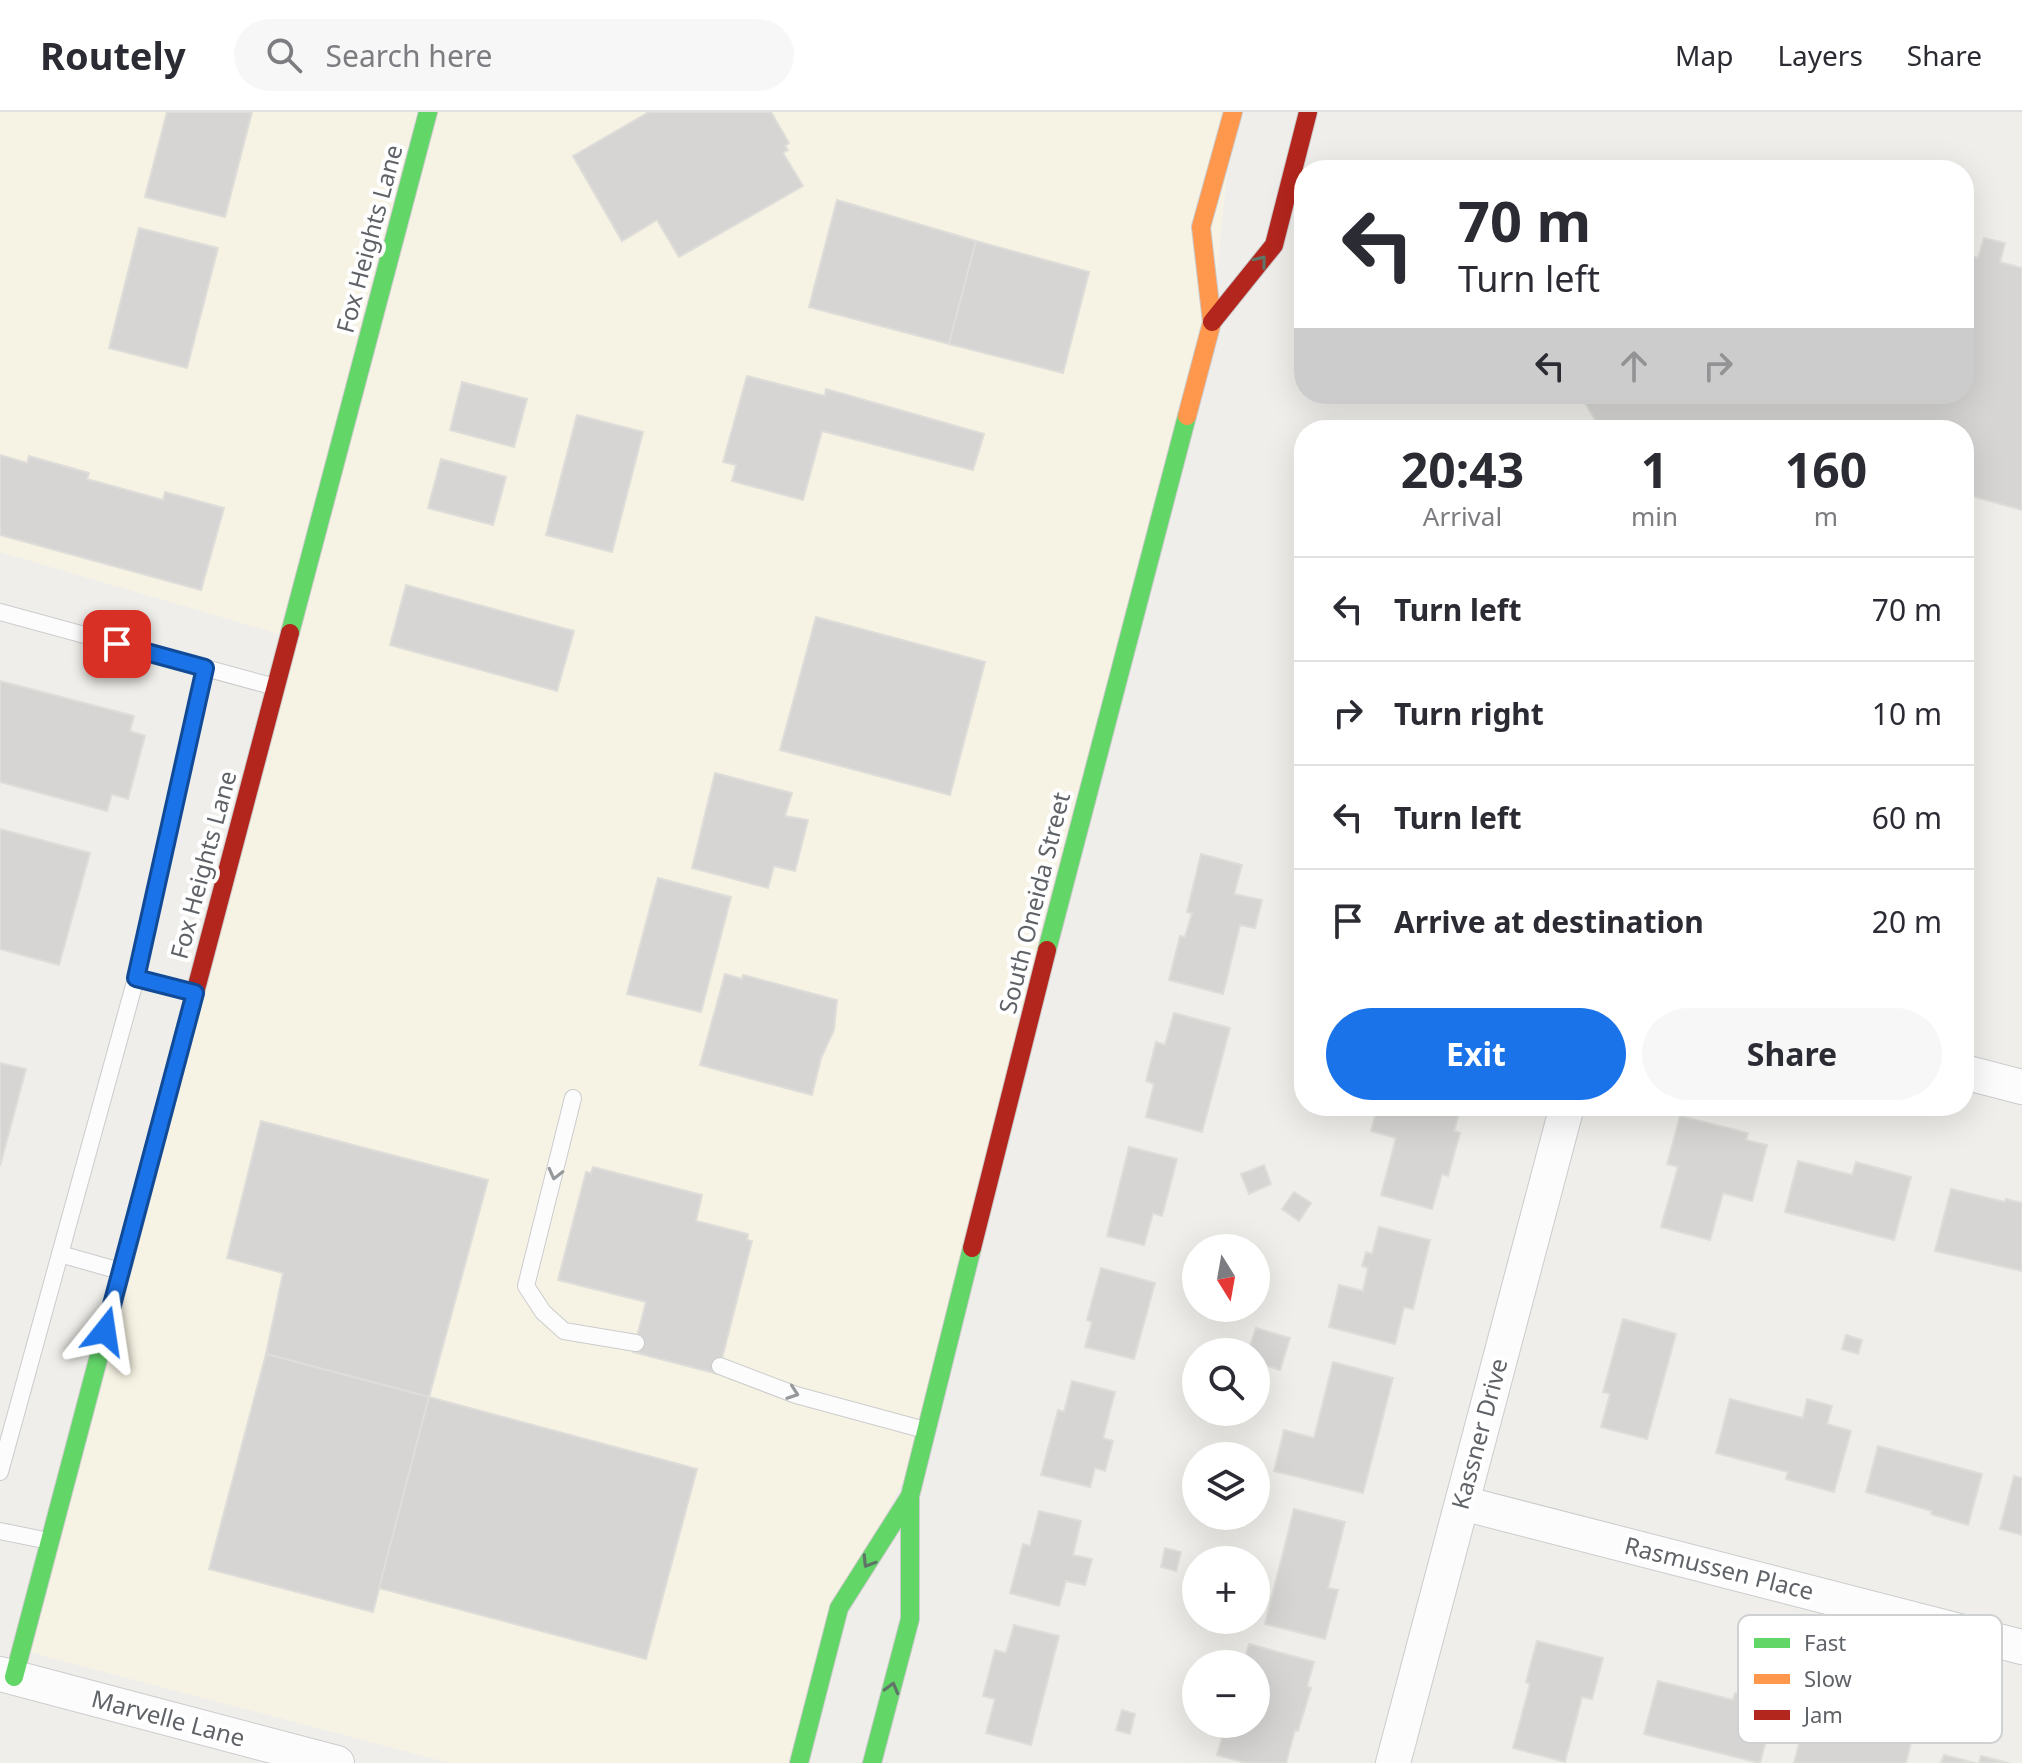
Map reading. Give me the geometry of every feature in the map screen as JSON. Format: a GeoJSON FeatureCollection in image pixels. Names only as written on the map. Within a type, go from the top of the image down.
{"type":"FeatureCollection","features":[{"type":"Feature","properties":{"kind":"street","name":"Fox Heights Lane"},"geometry":{"type":"LineString","coordinates":[[7,1676],[50,1541],[428,112]]}},
{"type":"Feature","properties":{"kind":"street","name":"South Oneida Street"},"geometry":{"type":"LineString","coordinates":[[872,1763],[910,1619],[910,1496],[1080,819],[1212,322],[1201,227],[1233,112]]}},
{"type":"Feature","properties":{"kind":"street","name":"South Oneida Street"},"geometry":{"type":"LineString","coordinates":[[1296,160],[1308,112]]}},
{"type":"Feature","properties":{"kind":"street","name":"South Oneida Street"},"geometry":{"type":"LineString","coordinates":[[1212,322],[1274,245],[1294,167]]}},
{"type":"Feature","properties":{"kind":"street"},"geometry":{"type":"LineString","coordinates":[[1974,1075],[2022,1087]]}},
{"type":"Feature","properties":{"kind":"street","name":"Kassner Drive"},"geometry":{"type":"LineString","coordinates":[[1393,1763],[1564,1116]]}},
{"type":"Feature","properties":{"kind":"street","name":"South Oneida Street"},"geometry":{"type":"LineString","coordinates":[[799,1763],[839,1608],[910,1496]]}},
{"type":"Feature","properties":{"kind":"street","name":"Rasmussen Place"},"geometry":{"type":"LineString","coordinates":[[1462,1503],[1898,1615]]}},
{"type":"Feature","properties":{"kind":"street","name":"Rasmussen Place"},"geometry":{"type":"LineString","coordinates":[[2002,1642],[2022,1647]]}},
{"type":"Feature","properties":{"kind":"street","name":"Marvelle Lane"},"geometry":{"type":"LineString","coordinates":[[7,1676],[337,1763]]}},
{"type":"Feature","properties":{"kind":"lane"},"geometry":{"type":"LineString","coordinates":[[0,612],[276,687]]}},
{"type":"Feature","properties":{"kind":"lane"},"geometry":{"type":"LineString","coordinates":[[0,1472],[136,978],[205,668]]}},
{"type":"Feature","properties":{"kind":"lane"},"geometry":{"type":"LineString","coordinates":[[136,978],[195,993]]}},
{"type":"Feature","properties":{"kind":"lane"},"geometry":{"type":"LineString","coordinates":[[573,1098],[526,1286],[543,1312],[564,1331],[636,1343]]}},
{"type":"Feature","properties":{"kind":"lane"},"geometry":{"type":"LineString","coordinates":[[60,1254],[121,1271]]}},
{"type":"Feature","properties":{"kind":"lane"},"geometry":{"type":"LineString","coordinates":[[720,1366],[796,1395],[928,1431]]}},
{"type":"Feature","properties":{"kind":"lane"},"geometry":{"type":"LineString","coordinates":[[0,1531],[50,1541]]}},
{"type":"Feature","properties":{"kind":"shaded area"},"geometry":{"type":"Polygon","coordinates":[[[0,112],[1233,112],[1212,322],[928,1431],[839,1609],[799,1763],[450,1763],[21,1650],[289,637],[0,552],[0,112]]]}},
{"type":"Feature","properties":{"kind":"building"},"geometry":{"type":"Polygon","coordinates":[[[167,112],[252,112],[225,217],[145,197],[167,112]]]}},
{"type":"Feature","properties":{"kind":"building"},"geometry":{"type":"Polygon","coordinates":[[[649,112],[771,112],[789,143],[785,146],[788,150],[783,153],[803,186],[679,257],[657,220],[622,241],[573,156],[649,112]]]}},
{"type":"Feature","properties":{"kind":"building"},"geometry":{"type":"Polygon","coordinates":[[[837,200],[976,241],[949,344],[809,307],[837,200]]]}},
{"type":"Feature","properties":{"kind":"building"},"geometry":{"type":"Polygon","coordinates":[[[139,228],[218,248],[187,368],[109,348],[139,228]]]}},
{"type":"Feature","properties":{"kind":"building"},"geometry":{"type":"Polygon","coordinates":[[[1984,238],[2005,243],[2000,262],[2022,268],[2022,510],[1974,497],[1974,420],[1595,420],[1586,404],[1974,404],[1974,257],[1978,258],[1984,238]]]}},
{"type":"Feature","properties":{"kind":"building"},"geometry":{"type":"Polygon","coordinates":[[[976,241],[1089,272],[1063,373],[949,344],[976,241]]]}},
{"type":"Feature","properties":{"kind":"building"},"geometry":{"type":"Polygon","coordinates":[[[747,376],[825,396],[826,389],[984,434],[973,470],[822,431],[803,500],[732,481],[736,465],[723,462],[747,376]]]}},
{"type":"Feature","properties":{"kind":"building"},"geometry":{"type":"Polygon","coordinates":[[[462,382],[527,399],[514,447],[450,430],[462,382]]]}},
{"type":"Feature","properties":{"kind":"building"},"geometry":{"type":"Polygon","coordinates":[[[577,415],[643,432],[612,552],[546,535],[577,415]]]}},
{"type":"Feature","properties":{"kind":"building"},"geometry":{"type":"Polygon","coordinates":[[[0,455],[27,463],[29,456],[89,473],[87,479],[163,500],[165,492],[224,508],[201,590],[0,535],[0,455]]]}},
{"type":"Feature","properties":{"kind":"building"},"geometry":{"type":"Polygon","coordinates":[[[441,459],[506,477],[493,525],[428,508],[441,459]]]}},
{"type":"Feature","properties":{"kind":"building"},"geometry":{"type":"Polygon","coordinates":[[[406,585],[574,631],[557,691],[390,645],[406,585]]]}},
{"type":"Feature","properties":{"kind":"building"},"geometry":{"type":"Polygon","coordinates":[[[816,617],[985,662],[950,795],[780,750],[816,617]]]}},
{"type":"Feature","properties":{"kind":"building"},"geometry":{"type":"Polygon","coordinates":[[[0,681],[134,716],[130,731],[145,736],[128,799],[112,794],[107,811],[0,782],[0,681]]]}},
{"type":"Feature","properties":{"kind":"building"},"geometry":{"type":"Polygon","coordinates":[[[715,773],[792,793],[785,816],[808,820],[795,871],[774,866],[768,888],[692,868],[715,773]]]}},
{"type":"Feature","properties":{"kind":"building"},"geometry":{"type":"Polygon","coordinates":[[[0,829],[90,853],[59,965],[0,949],[0,829]]]}},
{"type":"Feature","properties":{"kind":"building"},"geometry":{"type":"Polygon","coordinates":[[[1201,854],[1242,865],[1234,894],[1262,900],[1255,928],[1240,925],[1223,994],[1169,980],[1180,936],[1185,937],[1192,913],[1187,912],[1201,854]]]}},
{"type":"Feature","properties":{"kind":"building"},"geometry":{"type":"Polygon","coordinates":[[[658,878],[731,897],[701,1012],[627,994],[658,878]]]}},
{"type":"Feature","properties":{"kind":"building"},"geometry":{"type":"Polygon","coordinates":[[[725,974],[742,979],[743,975],[837,1000],[834,1030],[821,1058],[812,1095],[700,1065],[725,974]]]}},
{"type":"Feature","properties":{"kind":"building"},"geometry":{"type":"Polygon","coordinates":[[[1174,1013],[1230,1028],[1202,1132],[1146,1117],[1154,1084],[1146,1081],[1156,1042],[1165,1045],[1174,1013]]]}},
{"type":"Feature","properties":{"kind":"building"},"geometry":{"type":"Polygon","coordinates":[[[0,1063],[26,1069],[0,1166],[0,1063]]]}},
{"type":"Feature","properties":{"kind":"building"},"geometry":{"type":"Polygon","coordinates":[[[1375,1116],[1458,1116],[1454,1131],[1460,1133],[1448,1176],[1442,1174],[1432,1209],[1381,1195],[1396,1138],[1371,1131],[1375,1116]]]}},
{"type":"Feature","properties":{"kind":"building"},"geometry":{"type":"Polygon","coordinates":[[[1680,1116],[1748,1133],[1746,1140],[1767,1145],[1752,1201],[1723,1193],[1710,1240],[1661,1227],[1678,1167],[1667,1164],[1680,1116]]]}},
{"type":"Feature","properties":{"kind":"building"},"geometry":{"type":"Polygon","coordinates":[[[261,1121],[488,1180],[429,1397],[266,1354],[283,1273],[227,1258],[261,1121]]]}},
{"type":"Feature","properties":{"kind":"building"},"geometry":{"type":"Polygon","coordinates":[[[1129,1147],[1177,1159],[1162,1216],[1153,1213],[1144,1245],[1107,1236],[1129,1147]]]}},
{"type":"Feature","properties":{"kind":"building"},"geometry":{"type":"Polygon","coordinates":[[[1798,1161],[1852,1175],[1856,1162],[1911,1177],[1894,1240],[1785,1212],[1798,1161]]]}},
{"type":"Feature","properties":{"kind":"building"},"geometry":{"type":"Polygon","coordinates":[[[1264,1165],[1271,1184],[1249,1194],[1241,1174],[1264,1165]]]}},
{"type":"Feature","properties":{"kind":"building"},"geometry":{"type":"Polygon","coordinates":[[[593,1167],[702,1195],[696,1221],[748,1234],[747,1240],[752,1241],[718,1374],[633,1352],[646,1302],[558,1280],[586,1172],[591,1173],[593,1167]]]}},
{"type":"Feature","properties":{"kind":"building"},"geometry":{"type":"Polygon","coordinates":[[[1951,1189],[2022,1203],[2022,1271],[1935,1251],[1951,1189]]]}},
{"type":"Feature","properties":{"kind":"building"},"geometry":{"type":"Polygon","coordinates":[[[1294,1192],[1311,1203],[1299,1221],[1282,1209],[1294,1192]]]}},
{"type":"Feature","properties":{"kind":"building"},"geometry":{"type":"Polygon","coordinates":[[[1379,1227],[1430,1240],[1413,1309],[1404,1307],[1395,1344],[1329,1327],[1339,1285],[1363,1291],[1368,1268],[1362,1266],[1366,1252],[1372,1254],[1379,1227]]]}},
{"type":"Feature","properties":{"kind":"building"},"geometry":{"type":"Polygon","coordinates":[[[1101,1268],[1155,1283],[1134,1359],[1085,1347],[1092,1322],[1087,1320],[1101,1268]]]}},
{"type":"Feature","properties":{"kind":"building"},"geometry":{"type":"Polygon","coordinates":[[[1623,1319],[1676,1334],[1647,1439],[1601,1427],[1610,1394],[1603,1392],[1623,1319]]]}},
{"type":"Feature","properties":{"kind":"building"},"geometry":{"type":"Polygon","coordinates":[[[1256,1328],[1290,1338],[1280,1370],[1270,1367],[1270,1338],[1253,1338],[1256,1328]]]}},
{"type":"Feature","properties":{"kind":"building"},"geometry":{"type":"Polygon","coordinates":[[[1846,1335],[1862,1340],[1858,1354],[1842,1349],[1846,1335]]]}},
{"type":"Feature","properties":{"kind":"building"},"geometry":{"type":"Polygon","coordinates":[[[266,1354],[429,1397],[373,1612],[209,1569],[266,1354]]]}},
{"type":"Feature","properties":{"kind":"building"},"geometry":{"type":"Polygon","coordinates":[[[1333,1362],[1393,1378],[1363,1493],[1274,1471],[1284,1430],[1314,1438],[1333,1362]]]}},
{"type":"Feature","properties":{"kind":"building"},"geometry":{"type":"Polygon","coordinates":[[[1072,1381],[1115,1392],[1103,1438],[1113,1441],[1105,1471],[1095,1468],[1090,1487],[1041,1475],[1058,1410],[1064,1412],[1072,1381]]]}},
{"type":"Feature","properties":{"kind":"building"},"geometry":{"type":"Polygon","coordinates":[[[429,1397],[697,1469],[646,1659],[379,1588],[429,1397]]]}},
{"type":"Feature","properties":{"kind":"building"},"geometry":{"type":"Polygon","coordinates":[[[1730,1399],[1803,1418],[1807,1399],[1832,1406],[1827,1424],[1851,1431],[1834,1492],[1786,1479],[1788,1472],[1716,1453],[1730,1399]]]}},
{"type":"Feature","properties":{"kind":"building"},"geometry":{"type":"Polygon","coordinates":[[[1878,1446],[1982,1474],[1968,1525],[1866,1492],[1878,1446]]]}},
{"type":"Feature","properties":{"kind":"building"},"geometry":{"type":"Polygon","coordinates":[[[2014,1476],[2022,1478],[2022,1535],[2000,1529],[2014,1476]]]}},
{"type":"Feature","properties":{"kind":"building"},"geometry":{"type":"Polygon","coordinates":[[[1294,1509],[1345,1522],[1328,1588],[1338,1590],[1325,1639],[1270,1625],[1270,1604],[1294,1509]]]}},
{"type":"Feature","properties":{"kind":"building"},"geometry":{"type":"Polygon","coordinates":[[[1039,1511],[1081,1521],[1073,1555],[1092,1559],[1085,1585],[1066,1581],[1059,1606],[1010,1593],[1023,1544],[1030,1546],[1039,1511]]]}},
{"type":"Feature","properties":{"kind":"building"},"geometry":{"type":"Polygon","coordinates":[[[1165,1548],[1181,1552],[1176,1571],[1161,1567],[1165,1548]]]}},
{"type":"Feature","properties":{"kind":"building"},"geometry":{"type":"Polygon","coordinates":[[[1014,1625],[1059,1636],[1031,1745],[986,1733],[995,1699],[983,1696],[995,1650],[1006,1653],[1014,1625]]]}},
{"type":"Feature","properties":{"kind":"building"},"geometry":{"type":"Polygon","coordinates":[[[1537,1641],[1603,1658],[1592,1699],[1582,1697],[1565,1762],[1513,1748],[1530,1684],[1526,1682],[1537,1641]]]}},
{"type":"Feature","properties":{"kind":"building"},"geometry":{"type":"Polygon","coordinates":[[[1249,1644],[1314,1662],[1307,1686],[1311,1688],[1286,1763],[1246,1763],[1217,1755],[1222,1738],[1270,1738],[1270,1650],[1247,1650],[1249,1644]]]}},
{"type":"Feature","properties":{"kind":"building"},"geometry":{"type":"Polygon","coordinates":[[[1658,1681],[1733,1700],[1735,1693],[1738,1694],[1738,1743],[1765,1743],[1760,1763],[1644,1734],[1658,1681]]]}},
{"type":"Feature","properties":{"kind":"building"},"geometry":{"type":"Polygon","coordinates":[[[1122,1710],[1135,1714],[1130,1734],[1116,1730],[1122,1710]]]}},
{"type":"Feature","properties":{"kind":"building"},"geometry":{"type":"Polygon","coordinates":[[[1799,1743],[1911,1743],[1906,1763],[1794,1763],[1799,1743]]]}},
{"type":"Feature","properties":{"kind":"building"},"geometry":{"type":"Polygon","coordinates":[[[1944,1755],[1975,1763],[1941,1763],[1944,1755]]]}},
{"type":"Feature","properties":{"kind":"building"},"geometry":{"type":"Polygon","coordinates":[[[1981,1756],[2009,1763],[1979,1763],[1981,1756]]]}},
{"type":"Feature","properties":{"kind":"traffic: fast"},"geometry":{"type":"LineString","coordinates":[[290,633],[428,112]]}},
{"type":"Feature","properties":{"kind":"traffic: fast"},"geometry":{"type":"LineString","coordinates":[[1047,950],[1187,416]]}},
{"type":"Feature","properties":{"kind":"traffic: fast"},"geometry":{"type":"LineString","coordinates":[[14,1677],[191,1008]]}},
{"type":"Feature","properties":{"kind":"traffic: fast"},"geometry":{"type":"LineString","coordinates":[[872,1763],[910,1619],[910,1496],[972,1248]]}},
{"type":"Feature","properties":{"kind":"traffic: fast"},"geometry":{"type":"LineString","coordinates":[[799,1763],[839,1608],[910,1496]]}},
{"type":"Feature","properties":{"kind":"traffic: slow"},"geometry":{"type":"LineString","coordinates":[[1187,416],[1212,322],[1201,227],[1233,112]]}},
{"type":"Feature","properties":{"kind":"traffic: jam"},"geometry":{"type":"LineString","coordinates":[[1296,160],[1308,112]]}},
{"type":"Feature","properties":{"kind":"traffic: jam"},"geometry":{"type":"LineString","coordinates":[[1212,322],[1274,245],[1294,167]]}},
{"type":"Feature","properties":{"kind":"traffic: jam"},"geometry":{"type":"LineString","coordinates":[[191,1008],[290,633]]}},
{"type":"Feature","properties":{"kind":"traffic: jam"},"geometry":{"type":"LineString","coordinates":[[972,1248],[1047,950]]}},
{"type":"Feature","properties":{"kind":"route"},"geometry":{"type":"LineString","coordinates":[[105,1331],[195,993],[136,978],[205,668],[117,644]]}}]}
